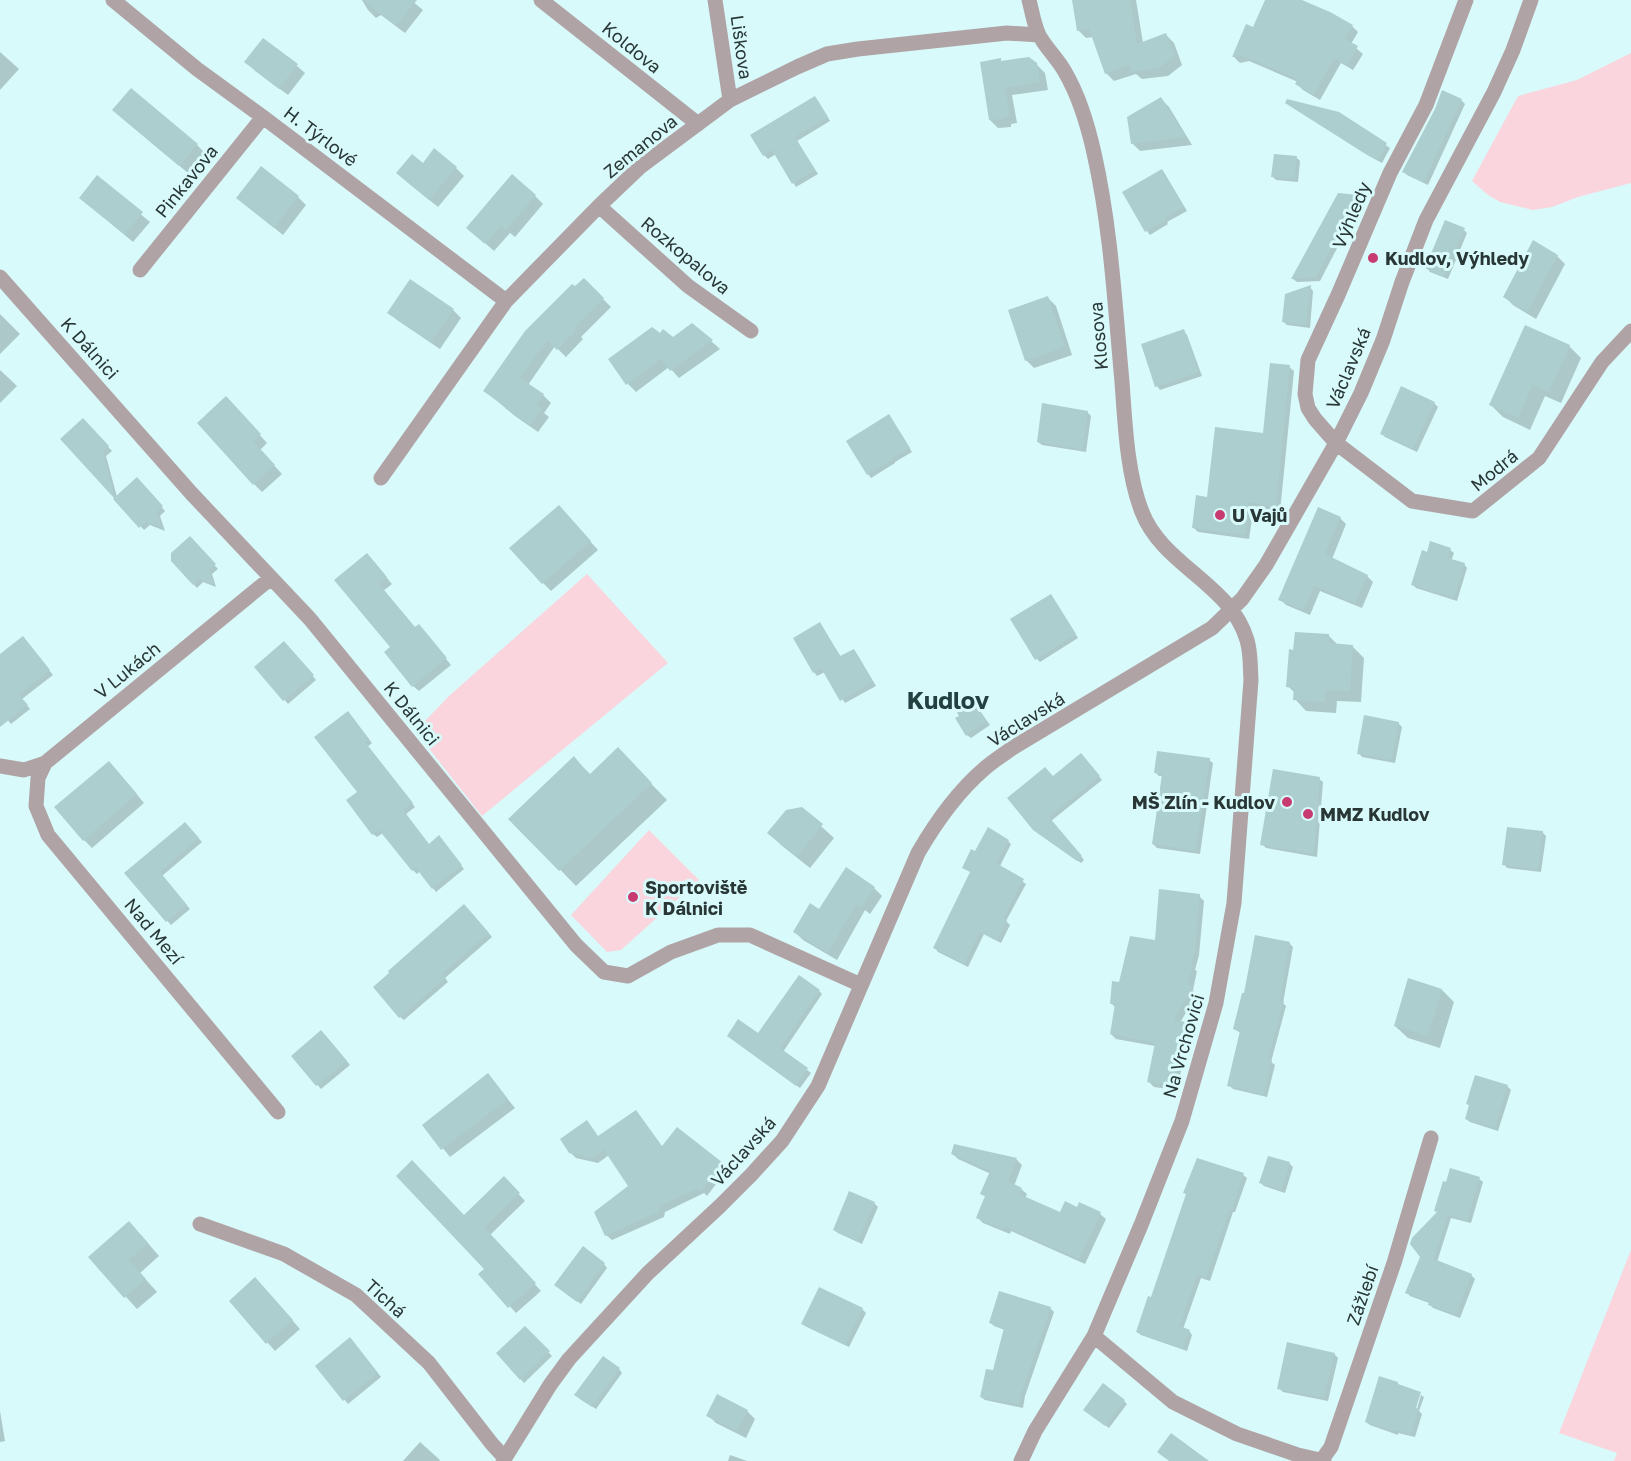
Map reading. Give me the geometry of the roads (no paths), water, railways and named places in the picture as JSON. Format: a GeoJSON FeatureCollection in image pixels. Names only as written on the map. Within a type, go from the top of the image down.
{"type":"FeatureCollection","features":[{"type":"Feature","properties":{"kind":"street","name":"H. Týrlové"},"geometry":{"type":"LineString","coordinates":[[113,0],[196,69],[506,301]]}},
{"type":"Feature","properties":{"kind":"street","name":"Koldova"},"geometry":{"type":"LineString","coordinates":[[541,0],[698,124]]}},
{"type":"Feature","properties":{"kind":"street","name":"Liškova"},"geometry":{"type":"LineString","coordinates":[[715,0],[730,100]]}},
{"type":"Feature","properties":{"kind":"street"},"geometry":{"type":"LineString","coordinates":[[1029,0],[1039,35]]}},
{"type":"Feature","properties":{"kind":"street","name":"Výhledy"},"geometry":{"type":"LineString","coordinates":[[1336,443],[1315,420],[1308,408],[1305,394],[1308,360],[1390,173],[1426,105],[1466,0]]}},
{"type":"Feature","properties":{"kind":"street","name":"Václavská"},"geometry":{"type":"LineString","coordinates":[[504,1459],[569,1359],[648,1273],[728,1198],[782,1141],[818,1086],[918,853],[936,822],[957,795],[984,768],[1014,747],[1200,637],[1232,610],[1266,565],[1336,443],[1361,393],[1383,340],[1426,220],[1494,92],[1513,50],[1531,0]]}},
{"type":"Feature","properties":{"kind":"street","name":"Zemanova"},"geometry":{"type":"LineString","coordinates":[[381,478],[506,301],[640,167],[730,100],[827,54],[1007,33],[1039,35]]}},
{"type":"Feature","properties":{"kind":"street","name":"Klosova"},"geometry":{"type":"LineString","coordinates":[[1039,35],[1066,74],[1079,103],[1094,152],[1107,232],[1126,436],[1133,480],[1142,511],[1152,532],[1170,554],[1214,591],[1232,610]]}},
{"type":"Feature","properties":{"kind":"street","name":"Pinkavova"},"geometry":{"type":"LineString","coordinates":[[140,270],[263,117]]}},
{"type":"Feature","properties":{"kind":"street","name":"Rozkopalova"},"geometry":{"type":"LineString","coordinates":[[599,206],[688,286],[751,331]]}},
{"type":"Feature","properties":{"kind":"street","name":"K Dálnici"},"geometry":{"type":"LineString","coordinates":[[0,277],[192,494],[310,619],[576,945],[604,972],[628,976],[671,952],[718,935],[750,935],[861,985]]}},
{"type":"Feature","properties":{"kind":"street","name":"Modrá"},"geometry":{"type":"LineString","coordinates":[[1336,443],[1412,501],[1473,511],[1539,458],[1602,362],[1631,332]]}},
{"type":"Feature","properties":{"kind":"street","name":"V Lukách"},"geometry":{"type":"LineString","coordinates":[[0,766],[24,770],[45,763],[271,578]]}},
{"type":"Feature","properties":{"kind":"street","name":"Na Vrchovici"},"geometry":{"type":"LineString","coordinates":[[1021,1461],[1035,1431],[1094,1336],[1182,1121],[1216,1003],[1235,895],[1251,680],[1247,640],[1232,610]]}},
{"type":"Feature","properties":{"kind":"street","name":"Nad Mezí"},"geometry":{"type":"LineString","coordinates":[[45,763],[38,778],[36,806],[48,835],[278,1112]]}},
{"type":"Feature","properties":{"kind":"street","name":"Zážlebí"},"geometry":{"type":"LineString","coordinates":[[1322,1461],[1331,1447],[1394,1263],[1431,1138]]}},
{"type":"Feature","properties":{"kind":"street","name":"Tichá"},"geometry":{"type":"LineString","coordinates":[[200,1224],[284,1254],[356,1295],[429,1363],[504,1459]]}},
{"type":"Feature","properties":{"kind":"street"},"geometry":{"type":"LineString","coordinates":[[1094,1336],[1173,1402],[1238,1434],[1322,1461]]}},
{"type":"Feature","properties":{"kind":"place","name":"Kudlov, Výhledy"},"geometry":{"type":"Point","coordinates":[1373,258]}},
{"type":"Feature","properties":{"kind":"place","name":"U Vajů"},"geometry":{"type":"Point","coordinates":[1220,515]}},
{"type":"Feature","properties":{"kind":"place","name":"MŠ Zlín - Kudlov"},"geometry":{"type":"Point","coordinates":[1287,802]}},
{"type":"Feature","properties":{"kind":"place","name":"MMZ Kudlov"},"geometry":{"type":"Point","coordinates":[1308,814]}},
{"type":"Feature","properties":{"kind":"place","name":"Sportoviště K Dálnici"},"geometry":{"type":"Point","coordinates":[633,897]}},
{"type":"Feature","properties":{"kind":"district","name":"Kudlov"},"geometry":{"type":"Point","coordinates":[948,699]}}]}
